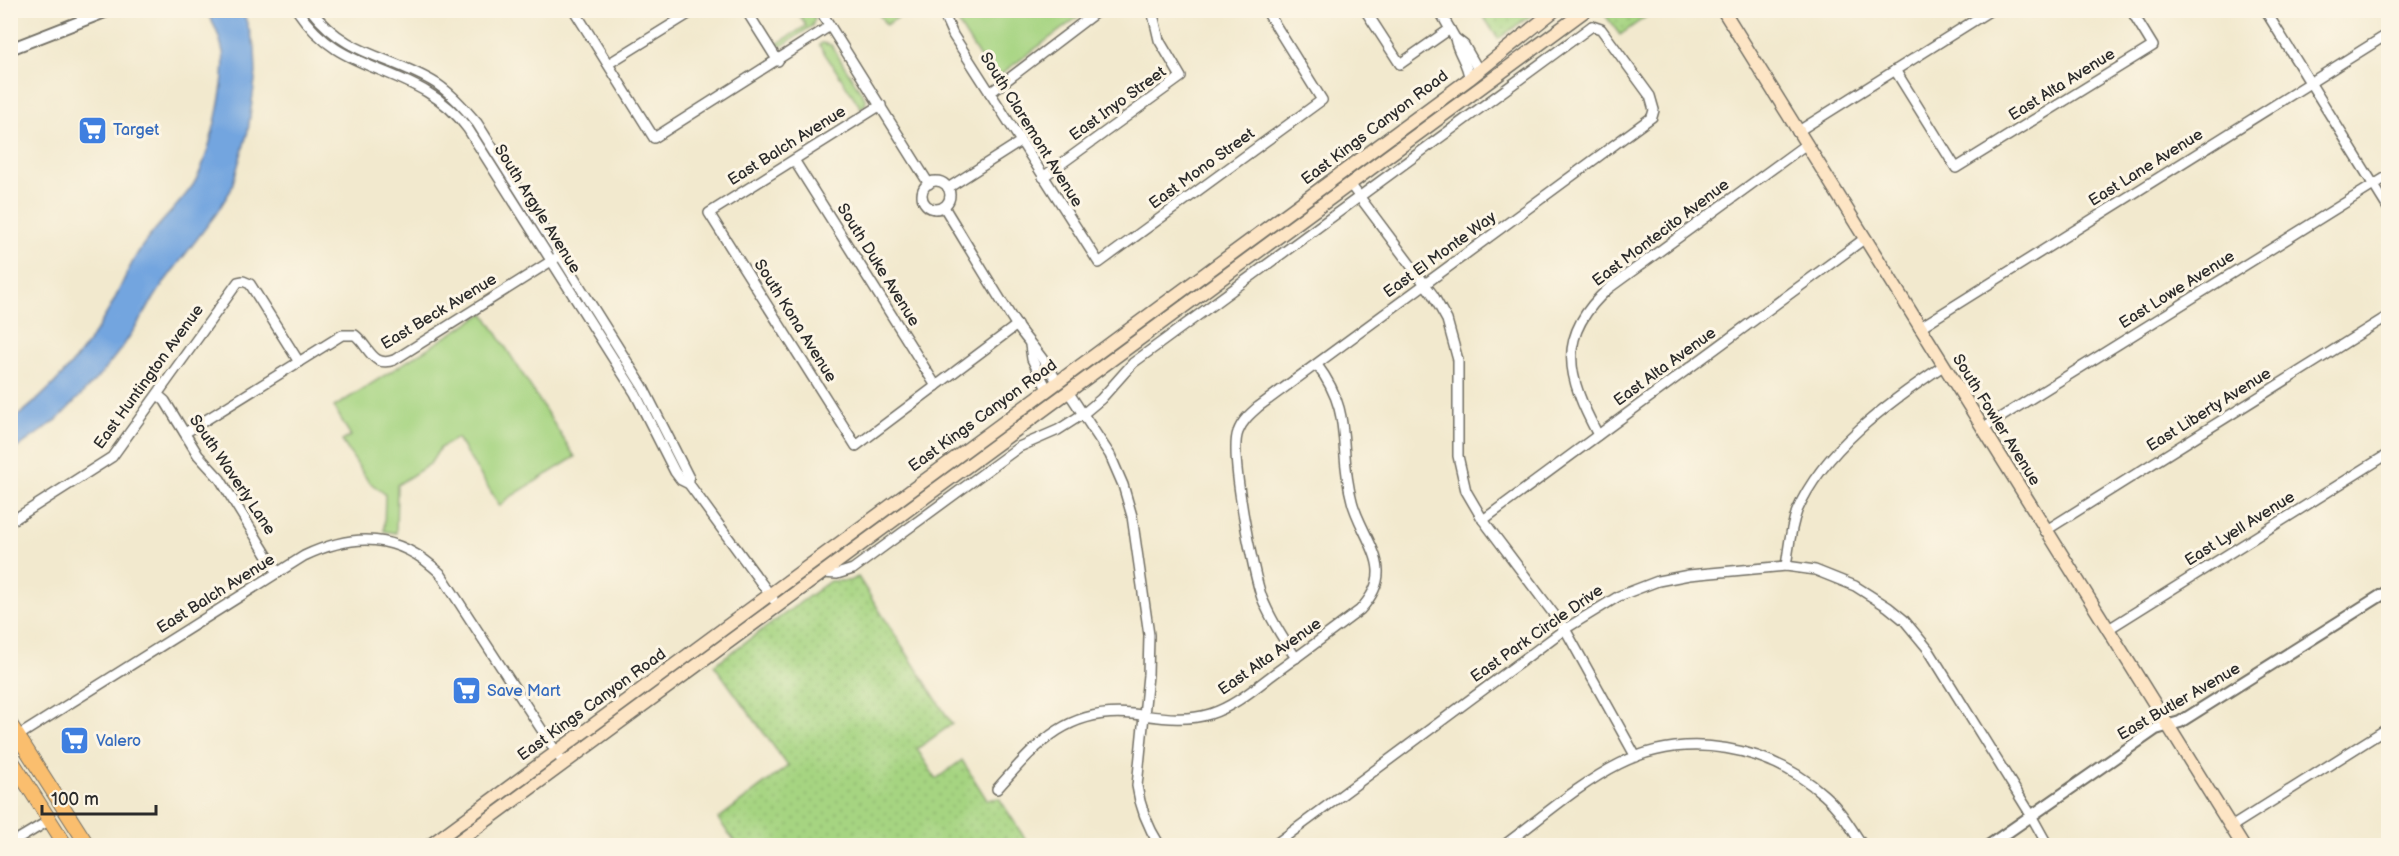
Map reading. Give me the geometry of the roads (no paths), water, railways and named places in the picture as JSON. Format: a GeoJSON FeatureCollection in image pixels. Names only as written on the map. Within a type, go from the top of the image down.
{"type":"FeatureCollection","features":[{"type":"Feature","properties":{"kind":"main road","name":"East Kings Canyon Road"},"geometry":{"type":"LineString","coordinates":[[432,845],[1474,75],[1555,10]]}},
{"type":"Feature","properties":{"kind":"main road","name":"South Fowler Avenue"},"geometry":{"type":"LineString","coordinates":[[1723,10],[2243,846]]}},
{"type":"Feature","properties":{"kind":"main road","name":"East Kings Canyon Road"},"geometry":{"type":"LineString","coordinates":[[453,846],[1584,12]]}},
{"type":"Feature","properties":{"kind":"main road"},"geometry":{"type":"LineString","coordinates":[[1414,138],[1427,121],[1471,88],[1478,79],[1474,75]]}},
{"type":"Feature","properties":{"kind":"main road"},"geometry":{"type":"LineString","coordinates":[[1069,393],[1067,388],[1071,381],[1145,326],[1158,308]]}},
{"type":"Feature","properties":{"kind":"main road"},"geometry":{"type":"LineString","coordinates":[[971,464],[984,445],[1050,396],[1056,389],[1052,386]]}},
{"type":"Feature","properties":{"kind":"main road"},"geometry":{"type":"LineString","coordinates":[[13,732],[88,846]]}},
{"type":"Feature","properties":{"kind":"main road"},"geometry":{"type":"LineString","coordinates":[[10,758],[66,846]]}},
{"type":"Feature","properties":{"kind":"main road"},"geometry":{"type":"LineString","coordinates":[[50,820],[65,826],[79,846]]}},
{"type":"Feature","properties":{"kind":"street"},"geometry":{"type":"LineString","coordinates":[[10,49],[88,14],[110,10]]}},
{"type":"Feature","properties":{"kind":"street","name":"South Argyle Avenue"},"geometry":{"type":"LineString","coordinates":[[297,10],[319,37],[340,53],[429,93],[459,117],[643,387],[689,478],[689,484],[778,605]]}},
{"type":"Feature","properties":{"kind":"street","name":"South Argyle Avenue"},"geometry":{"type":"LineString","coordinates":[[311,10],[327,29],[346,44],[365,54],[417,74],[437,84],[454,97],[485,135],[556,258]]}},
{"type":"Feature","properties":{"kind":"street"},"geometry":{"type":"LineString","coordinates":[[574,10],[654,138],[830,26]]}},
{"type":"Feature","properties":{"kind":"street"},"geometry":{"type":"LineString","coordinates":[[608,64],[680,14],[695,10]]}},
{"type":"Feature","properties":{"kind":"street"},"geometry":{"type":"LineString","coordinates":[[746,10],[778,61]]}},
{"type":"Feature","properties":{"kind":"street"},"geometry":{"type":"LineString","coordinates":[[820,10],[929,184]]}},
{"type":"Feature","properties":{"kind":"street","name":"South Claremont Avenue"},"geometry":{"type":"LineString","coordinates":[[942,10],[953,36],[1099,263]]}},
{"type":"Feature","properties":{"kind":"street"},"geometry":{"type":"LineString","coordinates":[[990,93],[1099,10]]}},
{"type":"Feature","properties":{"kind":"street","name":"East Inyo Street"},"geometry":{"type":"LineString","coordinates":[[1043,177],[1181,77],[1159,40],[1152,10]]}},
{"type":"Feature","properties":{"kind":"street","name":"East Mono Street"},"geometry":{"type":"LineString","coordinates":[[1099,263],[1322,100],[1266,10]]}},
{"type":"Feature","properties":{"kind":"street"},"geometry":{"type":"LineString","coordinates":[[1365,10],[1400,64],[1450,29]]}},
{"type":"Feature","properties":{"kind":"street"},"geometry":{"type":"LineString","coordinates":[[1438,10],[1455,38],[1464,45],[1474,75]]}},
{"type":"Feature","properties":{"kind":"street"},"geometry":{"type":"LineString","coordinates":[[1797,132],[1991,10]]}},
{"type":"Feature","properties":{"kind":"street","name":"East Alta Avenue"},"geometry":{"type":"LineString","coordinates":[[1895,70],[1956,168],[2153,46],[2131,10]]}},
{"type":"Feature","properties":{"kind":"street"},"geometry":{"type":"LineString","coordinates":[[2265,10],[2388,208]]}},
{"type":"Feature","properties":{"kind":"street"},"geometry":{"type":"LineString","coordinates":[[1584,12],[1592,26]]}},
{"type":"Feature","properties":{"kind":"street","name":"East El Monte Way"},"geometry":{"type":"LineString","coordinates":[[1296,658],[1272,618],[1256,580],[1236,459],[1237,434],[1242,423],[1258,407],[1647,122],[1654,110],[1650,96],[1601,29],[1592,26]]}},
{"type":"Feature","properties":{"kind":"street","name":"East Kings Canyon Road"},"geometry":{"type":"LineString","coordinates":[[822,573],[837,574],[853,569],[1019,447],[1059,430],[1083,414],[1101,399],[1133,363],[1592,26]]}},
{"type":"Feature","properties":{"kind":"street","name":"East Lane Avenue"},"geometry":{"type":"LineString","coordinates":[[1919,328],[2388,34]]}},
{"type":"Feature","properties":{"kind":"street","name":"East Balch Avenue"},"geometry":{"type":"LineString","coordinates":[[709,213],[881,105]]}},
{"type":"Feature","properties":{"kind":"street"},"geometry":{"type":"LineString","coordinates":[[948,188],[1020,142]]}},
{"type":"Feature","properties":{"kind":"street","name":"East Montecito Avenue"},"geometry":{"type":"LineString","coordinates":[[1598,435],[1582,405],[1573,376],[1572,357],[1577,330],[1591,304],[1609,288],[1805,145]]}},
{"type":"Feature","properties":{"kind":"street","name":"South Duke Avenue"},"geometry":{"type":"LineString","coordinates":[[794,160],[936,386]]}},
{"type":"Feature","properties":{"kind":"street","name":"East Lowe Avenue"},"geometry":{"type":"LineString","coordinates":[[1982,429],[2388,176]]}},
{"type":"Feature","properties":{"kind":"street"},"geometry":{"type":"LineString","coordinates":[[938,182],[948,188],[950,200],[944,207],[934,209],[926,204],[923,191],[929,184],[938,182]]}},
{"type":"Feature","properties":{"kind":"street"},"geometry":{"type":"LineString","coordinates":[[1350,184],[1425,285],[1447,320],[1459,372],[1459,467],[1466,491],[1483,520],[1565,629],[1636,757]]}},
{"type":"Feature","properties":{"kind":"street"},"geometry":{"type":"LineString","coordinates":[[944,207],[1030,345],[1040,353],[1052,386]]}},
{"type":"Feature","properties":{"kind":"street","name":"South Kona Avenue"},"geometry":{"type":"LineString","coordinates":[[709,213],[856,446],[936,386]]}},
{"type":"Feature","properties":{"kind":"street","name":"East Alta Avenue"},"geometry":{"type":"LineString","coordinates":[[1483,520],[1864,239]]}},
{"type":"Feature","properties":{"kind":"street","name":"East Beck Avenue"},"geometry":{"type":"LineString","coordinates":[[185,433],[342,335],[355,335],[379,362],[387,363],[394,360],[556,258]]}},
{"type":"Feature","properties":{"kind":"street","name":"East Huntington Avenue"},"geometry":{"type":"LineString","coordinates":[[10,522],[112,457],[233,286],[243,281],[250,284],[299,362]]}},
{"type":"Feature","properties":{"kind":"street","name":"East Liberty Avenue"},"geometry":{"type":"LineString","coordinates":[[2045,531],[2388,316]]}},
{"type":"Feature","properties":{"kind":"street"},"geometry":{"type":"LineString","coordinates":[[936,386],[1017,325]]}},
{"type":"Feature","properties":{"kind":"street","name":"East Alta Avenue"},"geometry":{"type":"LineString","coordinates":[[997,789],[1032,750],[1060,728],[1099,714],[1114,712],[1185,718],[1217,711],[1235,702],[1360,610],[1370,599],[1376,586],[1377,560],[1351,500],[1341,409],[1330,384],[1317,365]]}},
{"type":"Feature","properties":{"kind":"street"},"geometry":{"type":"LineString","coordinates":[[1786,566],[1793,523],[1806,494],[1823,469],[1846,443],[1883,409],[1943,366]]}},
{"type":"Feature","properties":{"kind":"street"},"geometry":{"type":"LineString","coordinates":[[1069,393],[1110,455],[1118,471],[1132,516],[1149,635],[1148,675],[1137,768],[1140,803],[1146,821],[1160,846]]}},
{"type":"Feature","properties":{"kind":"street","name":"South Waverly Lane"},"geometry":{"type":"LineString","coordinates":[[158,395],[165,401],[198,455],[220,479],[278,573]]}},
{"type":"Feature","properties":{"kind":"street","name":"East Lyell Avenue"},"geometry":{"type":"LineString","coordinates":[[2107,630],[2388,454]]}},
{"type":"Feature","properties":{"kind":"street","name":"East Balch Avenue"},"geometry":{"type":"LineString","coordinates":[[13,732],[325,546],[345,540],[363,539],[386,541],[410,550],[440,573],[564,764]]}},
{"type":"Feature","properties":{"kind":"street","name":"East Park Circle Drive"},"geometry":{"type":"LineString","coordinates":[[1273,846],[1565,629],[1619,596],[1658,581],[1689,574],[1786,566],[1815,570],[1845,582],[1871,595],[1904,620],[1928,649],[2048,846]]}},
{"type":"Feature","properties":{"kind":"street","name":"East Butler Avenue"},"geometry":{"type":"LineString","coordinates":[[1988,846],[2156,729],[2180,722],[2388,591]]}},
{"type":"Feature","properties":{"kind":"street"},"geometry":{"type":"LineString","coordinates":[[2231,827],[2388,728]]}},
{"type":"Feature","properties":{"kind":"street"},"geometry":{"type":"LineString","coordinates":[[1503,846],[1594,779],[1621,762],[1666,749],[1702,746],[1721,747],[1758,755],[1801,778],[1840,811],[1863,846]]}},
{"type":"Feature","properties":{"kind":"street"},"geometry":{"type":"LineString","coordinates":[[10,844],[50,820]]}},
{"type":"Feature","properties":{"kind":"water"},"geometry":{"type":"Polygon","coordinates":[[[205,11],[243,11],[255,48],[256,73],[248,131],[231,190],[216,214],[165,281],[124,345],[101,374],[57,420],[11,452],[11,421],[39,398],[76,358],[107,313],[141,248],[187,193],[199,173],[216,120],[224,65],[218,36],[205,11]]]}},
{"type":"Feature","properties":{"kind":"place","name":"Target"},"geometry":{"type":"Point","coordinates":[92,130]}},
{"type":"Feature","properties":{"kind":"place","name":"Save Mart"},"geometry":{"type":"Point","coordinates":[466,691]}},
{"type":"Feature","properties":{"kind":"place","name":"Valero"},"geometry":{"type":"Point","coordinates":[75,741]}}]}
